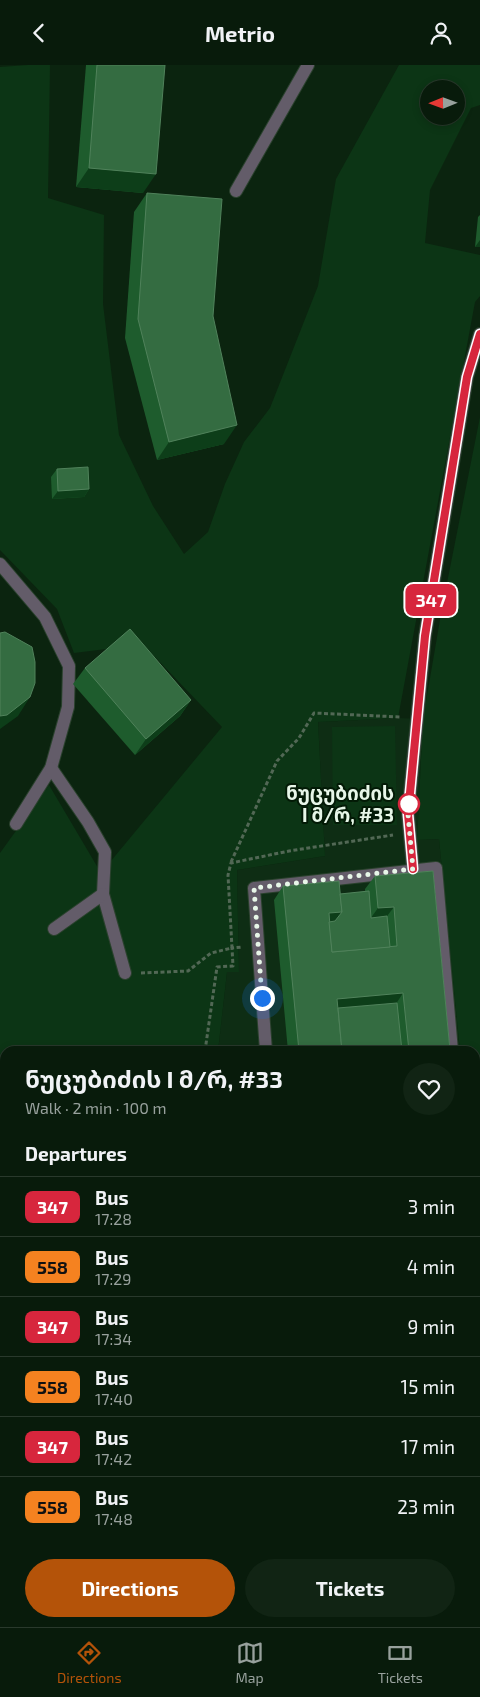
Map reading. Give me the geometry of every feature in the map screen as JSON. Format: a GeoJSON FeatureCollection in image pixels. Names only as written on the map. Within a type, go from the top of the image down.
{"type":"FeatureCollection","features":[{"type":"Feature","properties":{"kind":"street"},"geometry":{"type":"LineString","coordinates":[[236,191],[308,65]]}},
{"type":"Feature","properties":{"kind":"street"},"geometry":{"type":"LineString","coordinates":[[413,869],[408,814],[425,636],[467,377],[480,334]]}},
{"type":"Feature","properties":{"kind":"street"},"geometry":{"type":"LineString","coordinates":[[0,564],[45,617],[69,666],[68,707],[51,768],[16,824]]}},
{"type":"Feature","properties":{"kind":"street"},"geometry":{"type":"LineString","coordinates":[[51,768],[88,822],[105,852],[103,894],[125,973]]}},
{"type":"Feature","properties":{"kind":"street"},"geometry":{"type":"LineString","coordinates":[[266,1046],[254,888],[413,869],[436,868],[452,1046]]}},
{"type":"Feature","properties":{"kind":"street"},"geometry":{"type":"LineString","coordinates":[[54,929],[103,894]]}},
{"type":"Feature","properties":{"kind":"path"},"geometry":{"type":"LineString","coordinates":[[231,863],[277,761],[299,737],[314,713],[406,717]]}},
{"type":"Feature","properties":{"kind":"path"},"geometry":{"type":"LineString","coordinates":[[206,1046],[217,967],[233,966],[232,948]]}},
{"type":"Feature","properties":{"kind":"path"},"geometry":{"type":"LineString","coordinates":[[125,973],[188,971]]}},
{"type":"Feature","properties":{"kind":"shaded area"},"geometry":{"type":"Polygon","coordinates":[[[50,65],[48,198],[104,215],[103,304],[119,435],[153,506],[184,554],[208,532],[225,484],[244,442],[270,408],[318,286],[336,179],[399,65],[480,65],[480,105],[471,108],[465,120],[465,80],[420,80],[420,125],[462,125],[430,190],[425,243],[480,255],[480,296],[475,302],[398,718],[318,722],[325,856],[237,870],[239,972],[227,972],[219,1046],[0,1046],[0,853],[49,785],[101,873],[222,727],[155,657],[122,647],[74,653],[57,609],[0,550],[0,67],[50,65]]]}},
{"type":"Feature","properties":{"kind":"shaded area"},"geometry":{"type":"Polygon","coordinates":[[[480,417],[480,1046],[460,1046],[439,839],[417,840],[423,719],[442,608],[480,417]]]}},
{"type":"Feature","properties":{"kind":"shaded area"},"geometry":{"type":"Polygon","coordinates":[[[398,718],[423,719],[417,840],[439,839],[460,1046],[219,1046],[227,972],[239,971],[237,870],[325,856],[318,722],[398,718]]]}},
{"type":"Feature","properties":{"kind":"shaded area"},"geometry":{"type":"Polygon","coordinates":[[[395,726],[397,825],[333,825],[332,727],[395,726]]]}},
{"type":"Feature","properties":{"kind":"building"},"geometry":{"type":"Polygon","coordinates":[[[97,65],[165,65],[156,174],[89,168],[97,65]]]}},
{"type":"Feature","properties":{"kind":"building"},"geometry":{"type":"Polygon","coordinates":[[[147,193],[222,199],[213,316],[237,425],[169,442],[138,319],[147,193]]]}},
{"type":"Feature","properties":{"kind":"building"},"geometry":{"type":"Polygon","coordinates":[[[88,467],[89,489],[58,491],[57,469],[88,467]]]}},
{"type":"Feature","properties":{"kind":"building"},"geometry":{"type":"Polygon","coordinates":[[[130,629],[191,700],[146,739],[85,668],[130,629]]]}},
{"type":"Feature","properties":{"kind":"building"},"geometry":{"type":"Polygon","coordinates":[[[5,632],[32,647],[35,662],[35,683],[30,697],[7,715],[0,716],[0,633],[5,632]]]}},
{"type":"Feature","properties":{"kind":"building"},"geometry":{"type":"Polygon","coordinates":[[[433,871],[450,1046],[408,1046],[403,993],[337,999],[342,1046],[299,1046],[283,886],[339,881],[342,912],[329,913],[332,952],[397,946],[394,907],[378,908],[375,876],[433,871]]]}},
{"type":"Feature","properties":{"kind":"building"},"geometry":{"type":"Polygon","coordinates":[[[369,891],[371,918],[387,916],[390,947],[332,952],[329,922],[335,921],[342,912],[340,894],[369,891]]]}},
{"type":"Feature","properties":{"kind":"building"},"geometry":{"type":"Polygon","coordinates":[[[397,1003],[401,1046],[342,1046],[338,1008],[397,1003]]]}},
{"type":"Feature","properties":{"kind":"bus line","name":"347"},"geometry":{"type":"LineString","coordinates":[[413,869],[408,814],[425,636],[467,377],[480,334]]}},
{"type":"Feature","properties":{"kind":"place","name":"ნუცუბიძის I მ/რ, #33"},"geometry":{"type":"Point","coordinates":[409,804]}},
{"type":"Feature","properties":{"kind":"route"},"geometry":{"type":"LineString","coordinates":[[262,998],[254,888],[413,869],[408,814],[410,795],[409,804]]}}]}
